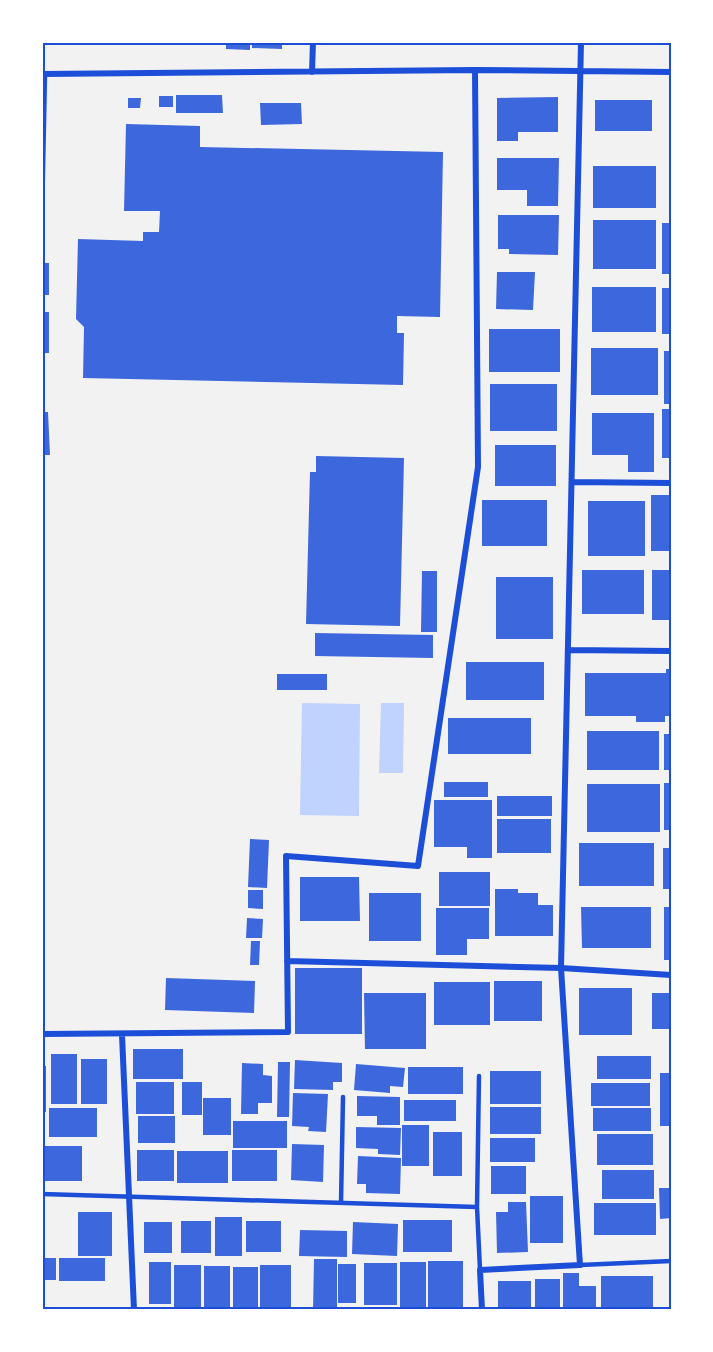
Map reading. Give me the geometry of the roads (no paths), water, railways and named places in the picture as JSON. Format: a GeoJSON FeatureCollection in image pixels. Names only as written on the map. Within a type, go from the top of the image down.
{"type":"FeatureCollection","features":[{"type":"Feature","properties":{"kind":"street"},"geometry":{"type":"LineString","coordinates":[[312,72],[313,42]]}},
{"type":"Feature","properties":{"kind":"street"},"geometry":{"type":"LineString","coordinates":[[482,1310],[480,1270],[580,1265],[561,968],[581,42]]}},
{"type":"Feature","properties":{"kind":"street"},"geometry":{"type":"LineString","coordinates":[[42,1034],[288,1032],[286,856],[418,866],[478,467],[475,70]]}},
{"type":"Feature","properties":{"kind":"street"},"geometry":{"type":"LineString","coordinates":[[43,74],[475,70],[671,72]]}},
{"type":"Feature","properties":{"kind":"street"},"geometry":{"type":"LineString","coordinates":[[572,482],[671,483]]}},
{"type":"Feature","properties":{"kind":"street"},"geometry":{"type":"LineString","coordinates":[[569,651],[671,651]]}},
{"type":"Feature","properties":{"kind":"street"},"geometry":{"type":"LineString","coordinates":[[287,961],[561,968],[671,975]]}},
{"type":"Feature","properties":{"kind":"street"},"geometry":{"type":"LineString","coordinates":[[122,1035],[134,1310]]}},
{"type":"Feature","properties":{"kind":"lane"},"geometry":{"type":"LineString","coordinates":[[42,220],[43,74]]}},
{"type":"Feature","properties":{"kind":"lane"},"geometry":{"type":"LineString","coordinates":[[479,1076],[477,1208],[480,1270]]}},
{"type":"Feature","properties":{"kind":"lane"},"geometry":{"type":"LineString","coordinates":[[340,1203],[343,1097]]}},
{"type":"Feature","properties":{"kind":"lane"},"geometry":{"type":"LineString","coordinates":[[42,1194],[477,1208]]}},
{"type":"Feature","properties":{"kind":"lane"},"geometry":{"type":"LineString","coordinates":[[580,1265],[671,1262]]}},
{"type":"Feature","properties":{"kind":"water"},"geometry":{"type":"Polygon","coordinates":[[[302,703],[360,704],[359,816],[300,815],[302,703]]]}},
{"type":"Feature","properties":{"kind":"water"},"geometry":{"type":"Polygon","coordinates":[[[381,703],[404,703],[403,773],[379,773],[381,703]]]}}]}
